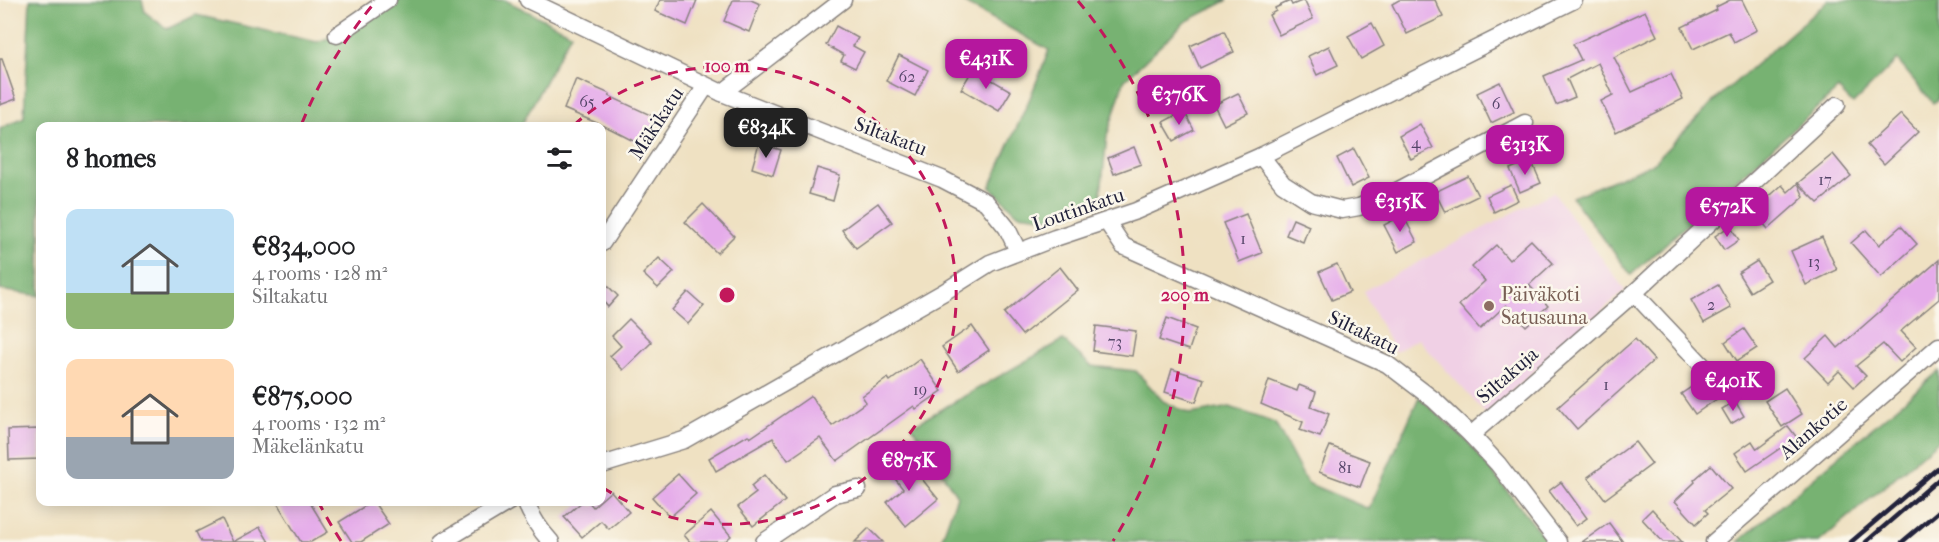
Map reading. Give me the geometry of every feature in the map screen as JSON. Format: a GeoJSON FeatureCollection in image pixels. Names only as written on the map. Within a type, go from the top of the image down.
{"type":"FeatureCollection","features":[{"type":"Feature","properties":{"kind":"street"},"geometry":{"type":"LineString","coordinates":[[337,35],[388,0]]}},
{"type":"Feature","properties":{"kind":"street","name":"Siltakatu"},"geometry":{"type":"LineString","coordinates":[[528,0],[722,93],[942,179],[986,202],[1007,228],[1018,251]]}},
{"type":"Feature","properties":{"kind":"street"},"geometry":{"type":"LineString","coordinates":[[722,93],[843,0]]}},
{"type":"Feature","properties":{"kind":"street","name":"Loutinkatu"},"geometry":{"type":"LineString","coordinates":[[606,464],[684,440],[944,292],[973,272],[1018,251],[1136,211],[1261,156],[1574,0]]}},
{"type":"Feature","properties":{"kind":"street","name":"Mäkikatu"},"geometry":{"type":"LineString","coordinates":[[606,237],[706,86]]}},
{"type":"Feature","properties":{"kind":"street","name":"Siltakuja"},"geometry":{"type":"LineString","coordinates":[[1471,435],[1634,293],[1837,105]]}},
{"type":"Feature","properties":{"kind":"street"},"geometry":{"type":"LineString","coordinates":[[1261,156],[1283,184],[1311,202],[1342,210],[1359,207],[1397,191],[1525,123]]}},
{"type":"Feature","properties":{"kind":"street","name":"Siltakatu"},"geometry":{"type":"LineString","coordinates":[[1107,222],[1123,246],[1387,364],[1434,400],[1471,435],[1498,464],[1558,542]]}},
{"type":"Feature","properties":{"kind":"street"},"geometry":{"type":"LineString","coordinates":[[1634,293],[1703,366]]}},
{"type":"Feature","properties":{"kind":"street","name":"Alankotie"},"geometry":{"type":"LineString","coordinates":[[1714,542],[1939,346]]}},
{"type":"Feature","properties":{"kind":"street"},"geometry":{"type":"LineString","coordinates":[[764,542],[835,494],[858,489]]}},
{"type":"Feature","properties":{"kind":"street"},"geometry":{"type":"LineString","coordinates":[[442,542],[502,506]]}},
{"type":"Feature","properties":{"kind":"street"},"geometry":{"type":"LineString","coordinates":[[528,506],[539,527],[551,542]]}},
{"type":"Feature","properties":{"kind":"shaded area","name":"Päiväkoti Satusauna"},"geometry":{"type":"Polygon","coordinates":[[[1553,192],[1625,290],[1486,414],[1418,339],[1395,352],[1363,291],[1553,192]]]}},
{"type":"Feature","properties":{"kind":"green space"},"geometry":{"type":"Polygon","coordinates":[[[30,0],[142,0],[145,12],[167,29],[196,15],[317,42],[337,35],[389,0],[505,0],[571,33],[523,122],[36,122],[36,295],[0,290],[0,129],[24,117],[30,0]]]}},
{"type":"Feature","properties":{"kind":"green space"},"geometry":{"type":"Polygon","coordinates":[[[959,0],[1228,0],[1185,22],[1124,81],[1107,136],[1100,202],[1057,219],[1018,214],[990,187],[1049,50],[959,0]]]}},
{"type":"Feature","properties":{"kind":"green space"},"geometry":{"type":"Polygon","coordinates":[[[1829,0],[1939,0],[1939,99],[1933,103],[1897,60],[1853,104],[1838,89],[1631,275],[1572,197],[1652,164],[1714,101],[1829,0]]]}},
{"type":"Feature","properties":{"kind":"green space"},"geometry":{"type":"Polygon","coordinates":[[[1063,340],[1091,366],[1136,371],[1163,401],[1190,414],[1230,407],[1275,423],[1307,483],[1369,509],[1419,397],[1468,442],[1548,542],[943,542],[942,538],[957,496],[912,426],[1063,340]]]}},
{"type":"Feature","properties":{"kind":"green space"},"geometry":{"type":"Polygon","coordinates":[[[1939,371],[1939,440],[1819,542],[1738,542],[1939,371]]]}},
{"type":"Feature","properties":{"kind":"building"},"geometry":{"type":"Polygon","coordinates":[[[660,0],[697,0],[687,25],[655,11],[660,0]]]}},
{"type":"Feature","properties":{"kind":"building"},"geometry":{"type":"Polygon","coordinates":[[[733,0],[751,0],[760,4],[749,32],[724,21],[733,0]]]}},
{"type":"Feature","properties":{"kind":"building"},"geometry":{"type":"Polygon","coordinates":[[[1304,0],[1313,19],[1279,35],[1269,15],[1276,11],[1275,8],[1290,1],[1292,5],[1304,0]]]}},
{"type":"Feature","properties":{"kind":"building"},"geometry":{"type":"Polygon","coordinates":[[[1399,0],[1435,0],[1443,17],[1407,34],[1392,4],[1399,0]]]}},
{"type":"Feature","properties":{"kind":"building"},"geometry":{"type":"Polygon","coordinates":[[[1730,0],[1742,0],[1757,30],[1734,42],[1729,32],[1693,49],[1682,27],[1717,10],[1716,7],[1730,0]]]}},
{"type":"Feature","properties":{"kind":"building"},"geometry":{"type":"Polygon","coordinates":[[[1645,11],[1657,36],[1614,57],[1632,92],[1671,74],[1683,99],[1616,132],[1601,101],[1613,95],[1598,63],[1567,79],[1575,97],[1556,105],[1544,76],[1581,60],[1573,44],[1645,11]]]}},
{"type":"Feature","properties":{"kind":"building"},"geometry":{"type":"Polygon","coordinates":[[[1372,23],[1384,46],[1361,59],[1348,36],[1372,23]]]}},
{"type":"Feature","properties":{"kind":"building"},"geometry":{"type":"Polygon","coordinates":[[[836,26],[858,38],[853,46],[864,52],[855,68],[841,61],[844,55],[826,45],[836,26]]]}},
{"type":"Feature","properties":{"kind":"building"},"geometry":{"type":"Polygon","coordinates":[[[1224,31],[1234,52],[1200,68],[1190,46],[1224,31]]]}},
{"type":"Feature","properties":{"kind":"building"},"geometry":{"type":"Polygon","coordinates":[[[1329,46],[1338,65],[1317,75],[1308,56],[1329,46]]]}},
{"type":"Feature","properties":{"kind":"building"},"geometry":{"type":"Polygon","coordinates":[[[899,55],[928,70],[915,96],[886,81],[899,55]]]}},
{"type":"Feature","properties":{"kind":"building"},"geometry":{"type":"Polygon","coordinates":[[[0,59],[2,59],[16,99],[0,105],[0,59]]]}},
{"type":"Feature","properties":{"kind":"building"},"geometry":{"type":"Polygon","coordinates":[[[973,69],[1011,91],[999,111],[961,89],[973,69]]]}},
{"type":"Feature","properties":{"kind":"building"},"geometry":{"type":"Polygon","coordinates":[[[576,79],[657,118],[644,146],[606,127],[606,122],[595,122],[564,109],[576,79]]]}},
{"type":"Feature","properties":{"kind":"building"},"geometry":{"type":"Polygon","coordinates":[[[1500,82],[1514,112],[1491,123],[1477,93],[1500,82]]]}},
{"type":"Feature","properties":{"kind":"building"},"geometry":{"type":"Polygon","coordinates":[[[1238,93],[1248,113],[1224,125],[1214,105],[1238,93]]]}},
{"type":"Feature","properties":{"kind":"building"},"geometry":{"type":"Polygon","coordinates":[[[1184,111],[1194,130],[1174,141],[1163,122],[1184,111]]]}},
{"type":"Feature","properties":{"kind":"building"},"geometry":{"type":"Polygon","coordinates":[[[1901,114],[1918,132],[1884,164],[1867,145],[1901,114]]]}},
{"type":"Feature","properties":{"kind":"building"},"geometry":{"type":"Polygon","coordinates":[[[1420,124],[1433,148],[1411,159],[1399,136],[1420,124]]]}},
{"type":"Feature","properties":{"kind":"building"},"geometry":{"type":"Polygon","coordinates":[[[759,143],[781,150],[773,175],[752,168],[759,143]]]}},
{"type":"Feature","properties":{"kind":"building"},"geometry":{"type":"Polygon","coordinates":[[[1134,147],[1141,164],[1114,174],[1108,158],[1134,147]]]}},
{"type":"Feature","properties":{"kind":"building"},"geometry":{"type":"Polygon","coordinates":[[[1354,149],[1369,178],[1351,187],[1337,158],[1354,149]]]}},
{"type":"Feature","properties":{"kind":"building"},"geometry":{"type":"Polygon","coordinates":[[[1833,154],[1851,176],[1818,203],[1798,183],[1833,154]]]}},
{"type":"Feature","properties":{"kind":"building"},"geometry":{"type":"Polygon","coordinates":[[[1531,160],[1541,183],[1520,192],[1510,169],[1531,160]]]}},
{"type":"Feature","properties":{"kind":"building"},"geometry":{"type":"Polygon","coordinates":[[[817,168],[840,175],[833,201],[809,194],[817,168]]]}},
{"type":"Feature","properties":{"kind":"building"},"geometry":{"type":"Polygon","coordinates":[[[1468,176],[1478,196],[1445,212],[1435,192],[1468,176]]]}},
{"type":"Feature","properties":{"kind":"building"},"geometry":{"type":"Polygon","coordinates":[[[1798,183],[1804,197],[1768,229],[1753,211],[1782,185],[1788,192],[1798,183]]]}},
{"type":"Feature","properties":{"kind":"building"},"geometry":{"type":"Polygon","coordinates":[[[1511,185],[1518,200],[1494,212],[1487,196],[1511,185]]]}},
{"type":"Feature","properties":{"kind":"building"},"geometry":{"type":"Polygon","coordinates":[[[878,203],[892,222],[856,248],[842,230],[878,203]]]}},
{"type":"Feature","properties":{"kind":"building"},"geometry":{"type":"Polygon","coordinates":[[[703,204],[734,236],[717,253],[685,222],[703,204]]]}},
{"type":"Feature","properties":{"kind":"building"},"geometry":{"type":"Polygon","coordinates":[[[1246,214],[1262,253],[1239,262],[1223,223],[1246,214]]]}},
{"type":"Feature","properties":{"kind":"building"},"geometry":{"type":"Polygon","coordinates":[[[1403,215],[1417,242],[1398,252],[1384,225],[1403,215]]]}},
{"type":"Feature","properties":{"kind":"building"},"geometry":{"type":"Polygon","coordinates":[[[1293,219],[1309,226],[1303,242],[1286,235],[1293,219]]]}},
{"type":"Feature","properties":{"kind":"building"},"geometry":{"type":"Polygon","coordinates":[[[1730,226],[1739,240],[1724,250],[1715,236],[1730,226]]]}},
{"type":"Feature","properties":{"kind":"building"},"geometry":{"type":"Polygon","coordinates":[[[1901,226],[1917,244],[1881,277],[1851,243],[1866,230],[1879,245],[1901,226]]]}},
{"type":"Feature","properties":{"kind":"building"},"geometry":{"type":"Polygon","coordinates":[[[1822,237],[1837,270],[1806,285],[1791,251],[1822,237]]]}},
{"type":"Feature","properties":{"kind":"building"},"geometry":{"type":"Polygon","coordinates":[[[1531,240],[1553,263],[1529,285],[1548,306],[1526,326],[1506,305],[1480,329],[1459,305],[1485,281],[1472,267],[1496,245],[1509,260],[1531,240]]]}},
{"type":"Feature","properties":{"kind":"building"},"geometry":{"type":"Polygon","coordinates":[[[659,258],[674,272],[658,288],[643,274],[659,258]]]}},
{"type":"Feature","properties":{"kind":"building"},"geometry":{"type":"Polygon","coordinates":[[[1939,260],[1939,299],[1901,331],[1916,347],[1900,362],[1883,344],[1856,366],[1866,376],[1854,387],[1839,371],[1828,382],[1805,358],[1828,336],[1838,348],[1939,260]]]}},
{"type":"Feature","properties":{"kind":"building"},"geometry":{"type":"Polygon","coordinates":[[[1757,261],[1769,280],[1750,292],[1738,273],[1757,261]]]}},
{"type":"Feature","properties":{"kind":"building"},"geometry":{"type":"Polygon","coordinates":[[[1337,264],[1350,292],[1332,300],[1319,272],[1337,264]]]}},
{"type":"Feature","properties":{"kind":"building"},"geometry":{"type":"Polygon","coordinates":[[[1060,267],[1078,290],[1022,335],[1004,313],[1060,267]]]}},
{"type":"Feature","properties":{"kind":"building"},"geometry":{"type":"Polygon","coordinates":[[[606,284],[618,296],[608,307],[606,305],[606,284]]]}},
{"type":"Feature","properties":{"kind":"building"},"geometry":{"type":"Polygon","coordinates":[[[1718,285],[1731,308],[1704,323],[1691,300],[1718,285]]]}},
{"type":"Feature","properties":{"kind":"building"},"geometry":{"type":"Polygon","coordinates":[[[688,292],[704,306],[688,324],[672,310],[688,292]]]}},
{"type":"Feature","properties":{"kind":"building"},"geometry":{"type":"Polygon","coordinates":[[[1167,318],[1196,329],[1189,350],[1159,340],[1167,318]]]}},
{"type":"Feature","properties":{"kind":"building"},"geometry":{"type":"Polygon","coordinates":[[[629,319],[652,342],[623,370],[610,356],[621,346],[612,336],[629,319]]]}},
{"type":"Feature","properties":{"kind":"building"},"geometry":{"type":"Polygon","coordinates":[[[972,326],[989,350],[958,371],[942,347],[972,326]]]}},
{"type":"Feature","properties":{"kind":"building"},"geometry":{"type":"Polygon","coordinates":[[[1096,326],[1136,331],[1132,356],[1093,351],[1096,326]]]}},
{"type":"Feature","properties":{"kind":"building"},"geometry":{"type":"Polygon","coordinates":[[[1744,329],[1757,348],[1737,361],[1725,342],[1744,329]]]}},
{"type":"Feature","properties":{"kind":"building"},"geometry":{"type":"Polygon","coordinates":[[[1635,339],[1654,360],[1577,429],[1558,407],[1635,339]]]}},
{"type":"Feature","properties":{"kind":"building"},"geometry":{"type":"Polygon","coordinates":[[[920,359],[942,391],[916,409],[914,406],[837,461],[820,438],[788,460],[773,438],[716,471],[709,458],[748,435],[750,438],[811,396],[832,426],[866,402],[862,396],[888,378],[890,381],[920,359]]]}},
{"type":"Feature","properties":{"kind":"building"},"geometry":{"type":"Polygon","coordinates":[[[1172,369],[1204,379],[1196,402],[1165,392],[1172,369]]]}},
{"type":"Feature","properties":{"kind":"building"},"geometry":{"type":"Polygon","coordinates":[[[1708,376],[1721,396],[1695,414],[1681,394],[1708,376]]]}},
{"type":"Feature","properties":{"kind":"building"},"geometry":{"type":"Polygon","coordinates":[[[1269,380],[1297,391],[1299,385],[1316,392],[1311,407],[1329,414],[1320,437],[1300,430],[1303,422],[1261,404],[1269,380]]]}},
{"type":"Feature","properties":{"kind":"building"},"geometry":{"type":"Polygon","coordinates":[[[1785,388],[1802,414],[1782,427],[1765,401],[1785,388]]]}},
{"type":"Feature","properties":{"kind":"building"},"geometry":{"type":"Polygon","coordinates":[[[1735,401],[1744,416],[1731,424],[1722,409],[1735,401]]]}},
{"type":"Feature","properties":{"kind":"building"},"geometry":{"type":"Polygon","coordinates":[[[1788,426],[1798,439],[1747,471],[1735,453],[1752,441],[1757,449],[1788,426]]]}},
{"type":"Feature","properties":{"kind":"building"},"geometry":{"type":"Polygon","coordinates":[[[36,429],[36,459],[9,460],[8,430],[36,429]]]}},
{"type":"Feature","properties":{"kind":"building"},"geometry":{"type":"Polygon","coordinates":[[[1635,442],[1652,464],[1605,499],[1588,477],[1635,442]]]}},
{"type":"Feature","properties":{"kind":"building"},"geometry":{"type":"Polygon","coordinates":[[[1330,446],[1370,461],[1360,487],[1319,472],[1330,446]]]}},
{"type":"Feature","properties":{"kind":"building"},"geometry":{"type":"Polygon","coordinates":[[[902,454],[938,499],[906,526],[887,502],[903,489],[886,467],[902,454]]]}},
{"type":"Feature","properties":{"kind":"building"},"geometry":{"type":"Polygon","coordinates":[[[1711,465],[1731,489],[1705,510],[1708,513],[1696,524],[1675,501],[1711,465]]]}},
{"type":"Feature","properties":{"kind":"building"},"geometry":{"type":"Polygon","coordinates":[[[678,474],[696,494],[670,517],[652,497],[678,474]]]}},
{"type":"Feature","properties":{"kind":"building"},"geometry":{"type":"Polygon","coordinates":[[[764,475],[785,501],[753,526],[738,507],[756,493],[751,486],[764,475]]]}},
{"type":"Feature","properties":{"kind":"building"},"geometry":{"type":"Polygon","coordinates":[[[1561,482],[1587,518],[1576,526],[1549,491],[1561,482]]]}},
{"type":"Feature","properties":{"kind":"building"},"geometry":{"type":"Polygon","coordinates":[[[611,491],[629,512],[609,529],[601,521],[582,537],[564,517],[577,506],[606,506],[606,495],[611,491]]]}},
{"type":"Feature","properties":{"kind":"building"},"geometry":{"type":"Polygon","coordinates":[[[279,506],[312,506],[328,532],[311,542],[301,542],[279,506]]]}},
{"type":"Feature","properties":{"kind":"building"},"geometry":{"type":"Polygon","coordinates":[[[365,506],[376,506],[389,524],[361,542],[352,542],[339,522],[365,506]]]}},
{"type":"Feature","properties":{"kind":"building"},"geometry":{"type":"Polygon","coordinates":[[[1652,509],[1682,542],[1663,542],[1642,519],[1652,509]]]}},
{"type":"Feature","properties":{"kind":"building"},"geometry":{"type":"Polygon","coordinates":[[[711,512],[731,536],[724,542],[690,542],[684,535],[711,512]]]}},
{"type":"Feature","properties":{"kind":"building"},"geometry":{"type":"Polygon","coordinates":[[[222,519],[233,542],[201,542],[196,532],[222,519]]]}},
{"type":"Feature","properties":{"kind":"building"},"geometry":{"type":"Polygon","coordinates":[[[1609,523],[1623,542],[1582,542],[1609,523]]]}},
{"type":"Feature","properties":{"kind":"building"},"geometry":{"type":"Polygon","coordinates":[[[260,527],[269,542],[233,542],[260,527]]]}},
{"type":"Feature","properties":{"kind":"building"},"geometry":{"type":"Polygon","coordinates":[[[869,528],[883,542],[855,542],[869,528]]]}},
{"type":"Feature","properties":{"kind":"railway"},"geometry":{"type":"LineString","coordinates":[[1851,542],[1939,467]]}},
{"type":"Feature","properties":{"kind":"railway"},"geometry":{"type":"LineString","coordinates":[[1866,542],[1939,479]]}},
{"type":"Feature","properties":{"kind":"railway"},"geometry":{"type":"LineString","coordinates":[[1902,542],[1939,511]]}},
{"type":"Feature","properties":{"kind":"place","name":"Päiväkoti Satusauna"},"geometry":{"type":"Point","coordinates":[1489,306]}}]}
